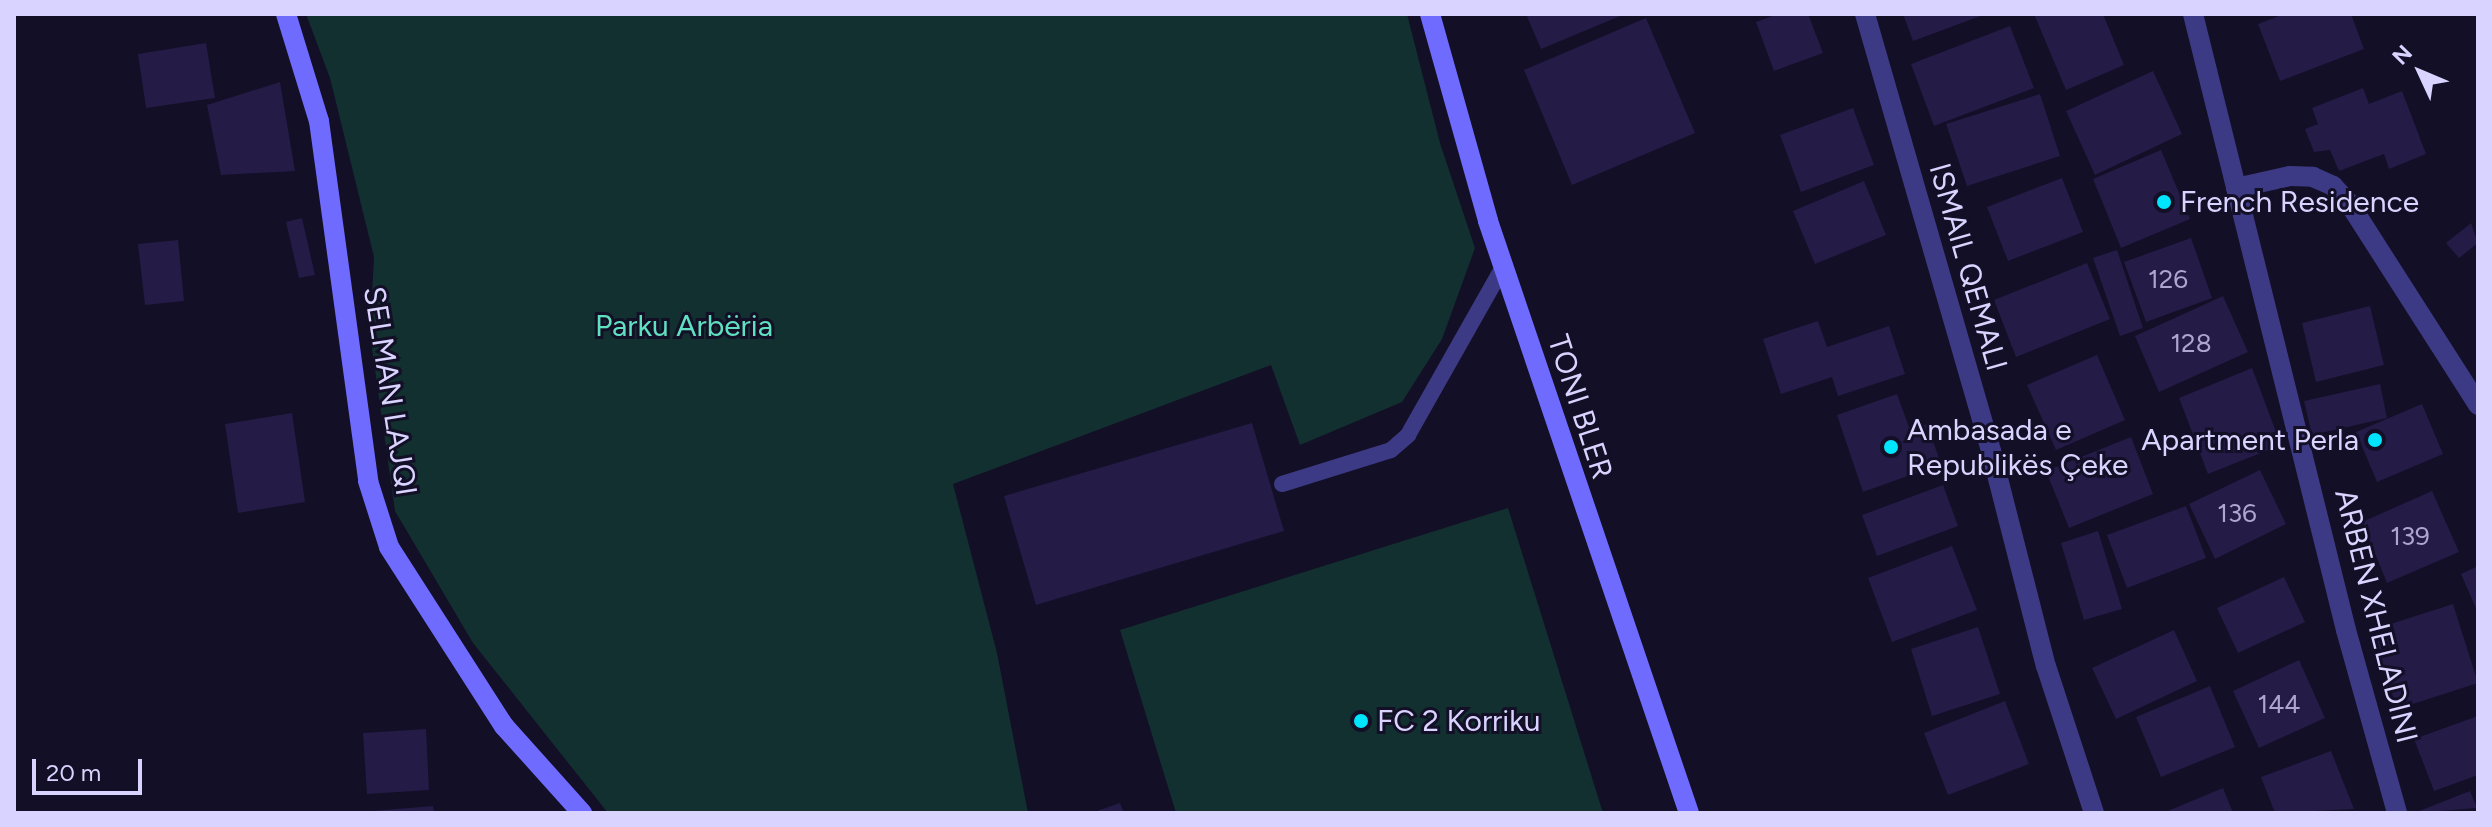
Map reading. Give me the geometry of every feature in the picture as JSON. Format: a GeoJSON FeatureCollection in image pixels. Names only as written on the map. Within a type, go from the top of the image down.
{"type":"FeatureCollection","features":[{"type":"Feature","properties":{"kind":"street","name":"SELMAN LAJQI"},"geometry":{"type":"LineString","coordinates":[[286,14],[319,121],[368,481],[389,547],[504,726],[582,813]]}},
{"type":"Feature","properties":{"kind":"street","name":"TONI BLER"},"geometry":{"type":"LineString","coordinates":[[1430,14],[1463,143],[1503,267],[1689,813]]}},
{"type":"Feature","properties":{"kind":"street","name":"ISMAIL QEMALI"},"geometry":{"type":"LineString","coordinates":[[1865,14],[1991,451],[2046,666],[2094,813]]}},
{"type":"Feature","properties":{"kind":"street","name":"ARBEN XHELADINI"},"geometry":{"type":"LineString","coordinates":[[2193,14],[2346,630],[2397,813]]}},
{"type":"Feature","properties":{"kind":"street"},"geometry":{"type":"LineString","coordinates":[[2236,188],[2290,176],[2313,177],[2333,186],[2349,203],[2478,405]]}},
{"type":"Feature","properties":{"kind":"lane"},"geometry":{"type":"LineString","coordinates":[[1282,484],[1391,450],[1408,435],[1503,267]]}},
{"type":"Feature","properties":{"kind":"green space","name":"Parku Arbëria"},"geometry":{"type":"Polygon","coordinates":[[[306,14],[1407,14],[1440,143],[1475,248],[1442,339],[1402,402],[1300,445],[1271,365],[953,484],[997,653],[1028,813],[608,813],[473,643],[395,511],[370,334],[374,257],[330,78],[306,14]]]}},
{"type":"Feature","properties":{"kind":"green space","name":"FC 2 Korriku"},"geometry":{"type":"Polygon","coordinates":[[[1508,508],[1603,813],[1176,813],[1120,630],[1508,508]]]}},
{"type":"Feature","properties":{"kind":"building"},"geometry":{"type":"Polygon","coordinates":[[[1526,14],[1625,14],[1541,49],[1526,14]]]}},
{"type":"Feature","properties":{"kind":"building"},"geometry":{"type":"Polygon","coordinates":[[[1778,14],[1808,14],[1823,53],[1774,71],[1756,22],[1778,14]]]}},
{"type":"Feature","properties":{"kind":"building"},"geometry":{"type":"Polygon","coordinates":[[[1903,14],[1986,14],[1913,41],[1903,14]]]}},
{"type":"Feature","properties":{"kind":"building"},"geometry":{"type":"Polygon","coordinates":[[[2034,14],[2103,14],[2124,65],[2066,90],[2034,14]]]}},
{"type":"Feature","properties":{"kind":"building"},"geometry":{"type":"Polygon","coordinates":[[[2284,14],[2351,14],[2364,49],[2280,81],[2258,24],[2284,14]]]}},
{"type":"Feature","properties":{"kind":"building"},"geometry":{"type":"Polygon","coordinates":[[[1646,18],[1695,133],[1572,185],[1524,70],[1646,18]]]}},
{"type":"Feature","properties":{"kind":"building"},"geometry":{"type":"Polygon","coordinates":[[[2010,26],[2034,88],[1934,126],[1911,64],[2010,26]]]}},
{"type":"Feature","properties":{"kind":"building"},"geometry":{"type":"Polygon","coordinates":[[[206,43],[215,98],[146,108],[138,54],[206,43]]]}},
{"type":"Feature","properties":{"kind":"building"},"geometry":{"type":"Polygon","coordinates":[[[2153,71],[2182,134],[2095,175],[2066,111],[2153,71]]]}},
{"type":"Feature","properties":{"kind":"building"},"geometry":{"type":"Polygon","coordinates":[[[280,82],[295,171],[221,175],[207,105],[280,82]]]}},
{"type":"Feature","properties":{"kind":"building"},"geometry":{"type":"Polygon","coordinates":[[[2363,88],[2369,104],[2402,91],[2426,154],[2389,169],[2384,154],[2339,171],[2330,150],[2314,152],[2305,129],[2318,124],[2312,108],[2363,88]]]}},
{"type":"Feature","properties":{"kind":"building"},"geometry":{"type":"Polygon","coordinates":[[[2040,94],[2060,156],[1967,186],[1946,124],[2040,94]]]}},
{"type":"Feature","properties":{"kind":"building"},"geometry":{"type":"Polygon","coordinates":[[[1853,108],[1874,165],[1801,192],[1780,135],[1853,108]]]}},
{"type":"Feature","properties":{"kind":"building"},"geometry":{"type":"Polygon","coordinates":[[[2161,150],[2190,219],[2121,248],[2093,179],[2161,150]]]}},
{"type":"Feature","properties":{"kind":"building"},"geometry":{"type":"Polygon","coordinates":[[[2062,178],[2083,232],[2008,261],[1987,207],[2062,178]]]}},
{"type":"Feature","properties":{"kind":"building"},"geometry":{"type":"Polygon","coordinates":[[[1864,181],[1886,235],[1815,264],[1793,211],[1864,181]]]}},
{"type":"Feature","properties":{"kind":"building"},"geometry":{"type":"Polygon","coordinates":[[[302,218],[315,275],[299,278],[286,222],[302,218]]]}},
{"type":"Feature","properties":{"kind":"building"},"geometry":{"type":"Polygon","coordinates":[[[2471,223],[2478,243],[2459,258],[2446,243],[2471,223]]]}},
{"type":"Feature","properties":{"kind":"building"},"geometry":{"type":"Polygon","coordinates":[[[2191,238],[2212,298],[2146,322],[2124,262],[2191,238]]]}},
{"type":"Feature","properties":{"kind":"building"},"geometry":{"type":"Polygon","coordinates":[[[178,240],[184,301],[145,305],[138,244],[178,240]]]}},
{"type":"Feature","properties":{"kind":"building"},"geometry":{"type":"Polygon","coordinates":[[[2117,250],[2143,328],[2120,336],[2093,258],[2117,250]]]}},
{"type":"Feature","properties":{"kind":"building"},"geometry":{"type":"Polygon","coordinates":[[[2087,263],[2110,319],[2016,357],[1994,300],[2087,263]]]}},
{"type":"Feature","properties":{"kind":"building"},"geometry":{"type":"Polygon","coordinates":[[[2223,296],[2248,352],[2159,392],[2135,336],[2223,296]]]}},
{"type":"Feature","properties":{"kind":"building"},"geometry":{"type":"Polygon","coordinates":[[[2370,306],[2384,365],[2316,382],[2302,323],[2370,306]]]}},
{"type":"Feature","properties":{"kind":"building"},"geometry":{"type":"Polygon","coordinates":[[[1818,321],[1827,347],[1889,326],[1905,374],[1838,396],[1832,377],[1781,394],[1763,339],[1818,321]]]}},
{"type":"Feature","properties":{"kind":"building"},"geometry":{"type":"Polygon","coordinates":[[[2097,355],[2125,420],[2056,450],[2027,385],[2097,355]]]}},
{"type":"Feature","properties":{"kind":"building"},"geometry":{"type":"Polygon","coordinates":[[[2252,368],[2281,445],[2208,474],[2179,398],[2252,368]]]}},
{"type":"Feature","properties":{"kind":"building"},"geometry":{"type":"Polygon","coordinates":[[[2380,384],[2387,418],[2312,435],[2304,401],[2380,384]]]}},
{"type":"Feature","properties":{"kind":"building","name":"Ambasada e Republikës Çeke"},"geometry":{"type":"Polygon","coordinates":[[[1897,394],[1910,430],[1927,424],[1941,464],[1863,492],[1837,415],[1897,394]]]}},
{"type":"Feature","properties":{"kind":"building"},"geometry":{"type":"Polygon","coordinates":[[[2422,404],[2443,454],[2377,482],[2356,432],[2422,404]]]}},
{"type":"Feature","properties":{"kind":"building"},"geometry":{"type":"Polygon","coordinates":[[[292,413],[305,502],[238,513],[225,424],[292,413]]]}},
{"type":"Feature","properties":{"kind":"building"},"geometry":{"type":"Polygon","coordinates":[[[1252,423],[1284,531],[1036,605],[1004,496],[1252,423]]]}},
{"type":"Feature","properties":{"kind":"building"},"geometry":{"type":"Polygon","coordinates":[[[2131,437],[2153,494],[2069,528],[2046,471],[2131,437]]]}},
{"type":"Feature","properties":{"kind":"building"},"geometry":{"type":"Polygon","coordinates":[[[2260,470],[2286,524],[2215,559],[2189,504],[2260,470]]]}},
{"type":"Feature","properties":{"kind":"building"},"geometry":{"type":"Polygon","coordinates":[[[1943,485],[1958,526],[1877,556],[1862,515],[1943,485]]]}},
{"type":"Feature","properties":{"kind":"building"},"geometry":{"type":"Polygon","coordinates":[[[2432,491],[2459,552],[2387,583],[2362,522],[2432,491]]]}},
{"type":"Feature","properties":{"kind":"building"},"geometry":{"type":"Polygon","coordinates":[[[2186,506],[2206,558],[2127,588],[2107,535],[2186,506]]]}},
{"type":"Feature","properties":{"kind":"building"},"geometry":{"type":"Polygon","coordinates":[[[2098,531],[2122,609],[2084,620],[2061,543],[2098,531]]]}},
{"type":"Feature","properties":{"kind":"building"},"geometry":{"type":"Polygon","coordinates":[[[1952,546],[1977,610],[1892,642],[1868,578],[1952,546]]]}},
{"type":"Feature","properties":{"kind":"building"},"geometry":{"type":"Polygon","coordinates":[[[2478,566],[2478,613],[2461,574],[2478,566]]]}},
{"type":"Feature","properties":{"kind":"building"},"geometry":{"type":"Polygon","coordinates":[[[2284,577],[2305,622],[2238,653],[2217,608],[2284,577]]]}},
{"type":"Feature","properties":{"kind":"building"},"geometry":{"type":"Polygon","coordinates":[[[2453,604],[2478,683],[2397,709],[2372,630],[2453,604]]]}},
{"type":"Feature","properties":{"kind":"building"},"geometry":{"type":"Polygon","coordinates":[[[1978,627],[2000,694],[1932,716],[1911,649],[1978,627]]]}},
{"type":"Feature","properties":{"kind":"building"},"geometry":{"type":"Polygon","coordinates":[[[2174,630],[2197,681],[2116,719],[2092,668],[2174,630]]]}},
{"type":"Feature","properties":{"kind":"building"},"geometry":{"type":"Polygon","coordinates":[[[2299,660],[2325,718],[2259,748],[2233,691],[2299,660]]]}},
{"type":"Feature","properties":{"kind":"building"},"geometry":{"type":"Polygon","coordinates":[[[2210,686],[2235,747],[2161,777],[2136,717],[2210,686]]]}},
{"type":"Feature","properties":{"kind":"building"},"geometry":{"type":"Polygon","coordinates":[[[2005,701],[2029,764],[1948,795],[1924,733],[2005,701]]]}},
{"type":"Feature","properties":{"kind":"building"},"geometry":{"type":"Polygon","coordinates":[[[2478,716],[2478,775],[2434,791],[2414,739],[2478,716]]]}},
{"type":"Feature","properties":{"kind":"building"},"geometry":{"type":"Polygon","coordinates":[[[426,729],[429,790],[367,794],[363,733],[426,729]]]}},
{"type":"Feature","properties":{"kind":"building"},"geometry":{"type":"Polygon","coordinates":[[[2331,751],[2354,809],[2275,813],[2261,777],[2331,751]]]}},
{"type":"Feature","properties":{"kind":"building"},"geometry":{"type":"Polygon","coordinates":[[[2223,788],[2233,813],[2163,813],[2223,788]]]}},
{"type":"Feature","properties":{"kind":"building"},"geometry":{"type":"Polygon","coordinates":[[[2470,791],[2477,808],[2414,813],[2470,791]]]}},
{"type":"Feature","properties":{"kind":"building"},"geometry":{"type":"Polygon","coordinates":[[[1120,803],[1124,813],[1091,813],[1120,803]]]}},
{"type":"Feature","properties":{"kind":"building"},"geometry":{"type":"Polygon","coordinates":[[[433,806],[434,813],[372,813],[372,811],[433,806]]]}},
{"type":"Feature","properties":{"kind":"place","name":"French Residence"},"geometry":{"type":"Point","coordinates":[2164,202]}},
{"type":"Feature","properties":{"kind":"place","name":"Apartment Perla"},"geometry":{"type":"Point","coordinates":[2375,440]}},
{"type":"Feature","properties":{"kind":"place","name":"Ambasada e Republikës Çeke"},"geometry":{"type":"Point","coordinates":[1891,447]}},
{"type":"Feature","properties":{"kind":"place","name":"FC 2 Korriku"},"geometry":{"type":"Point","coordinates":[1361,721]}}]}
